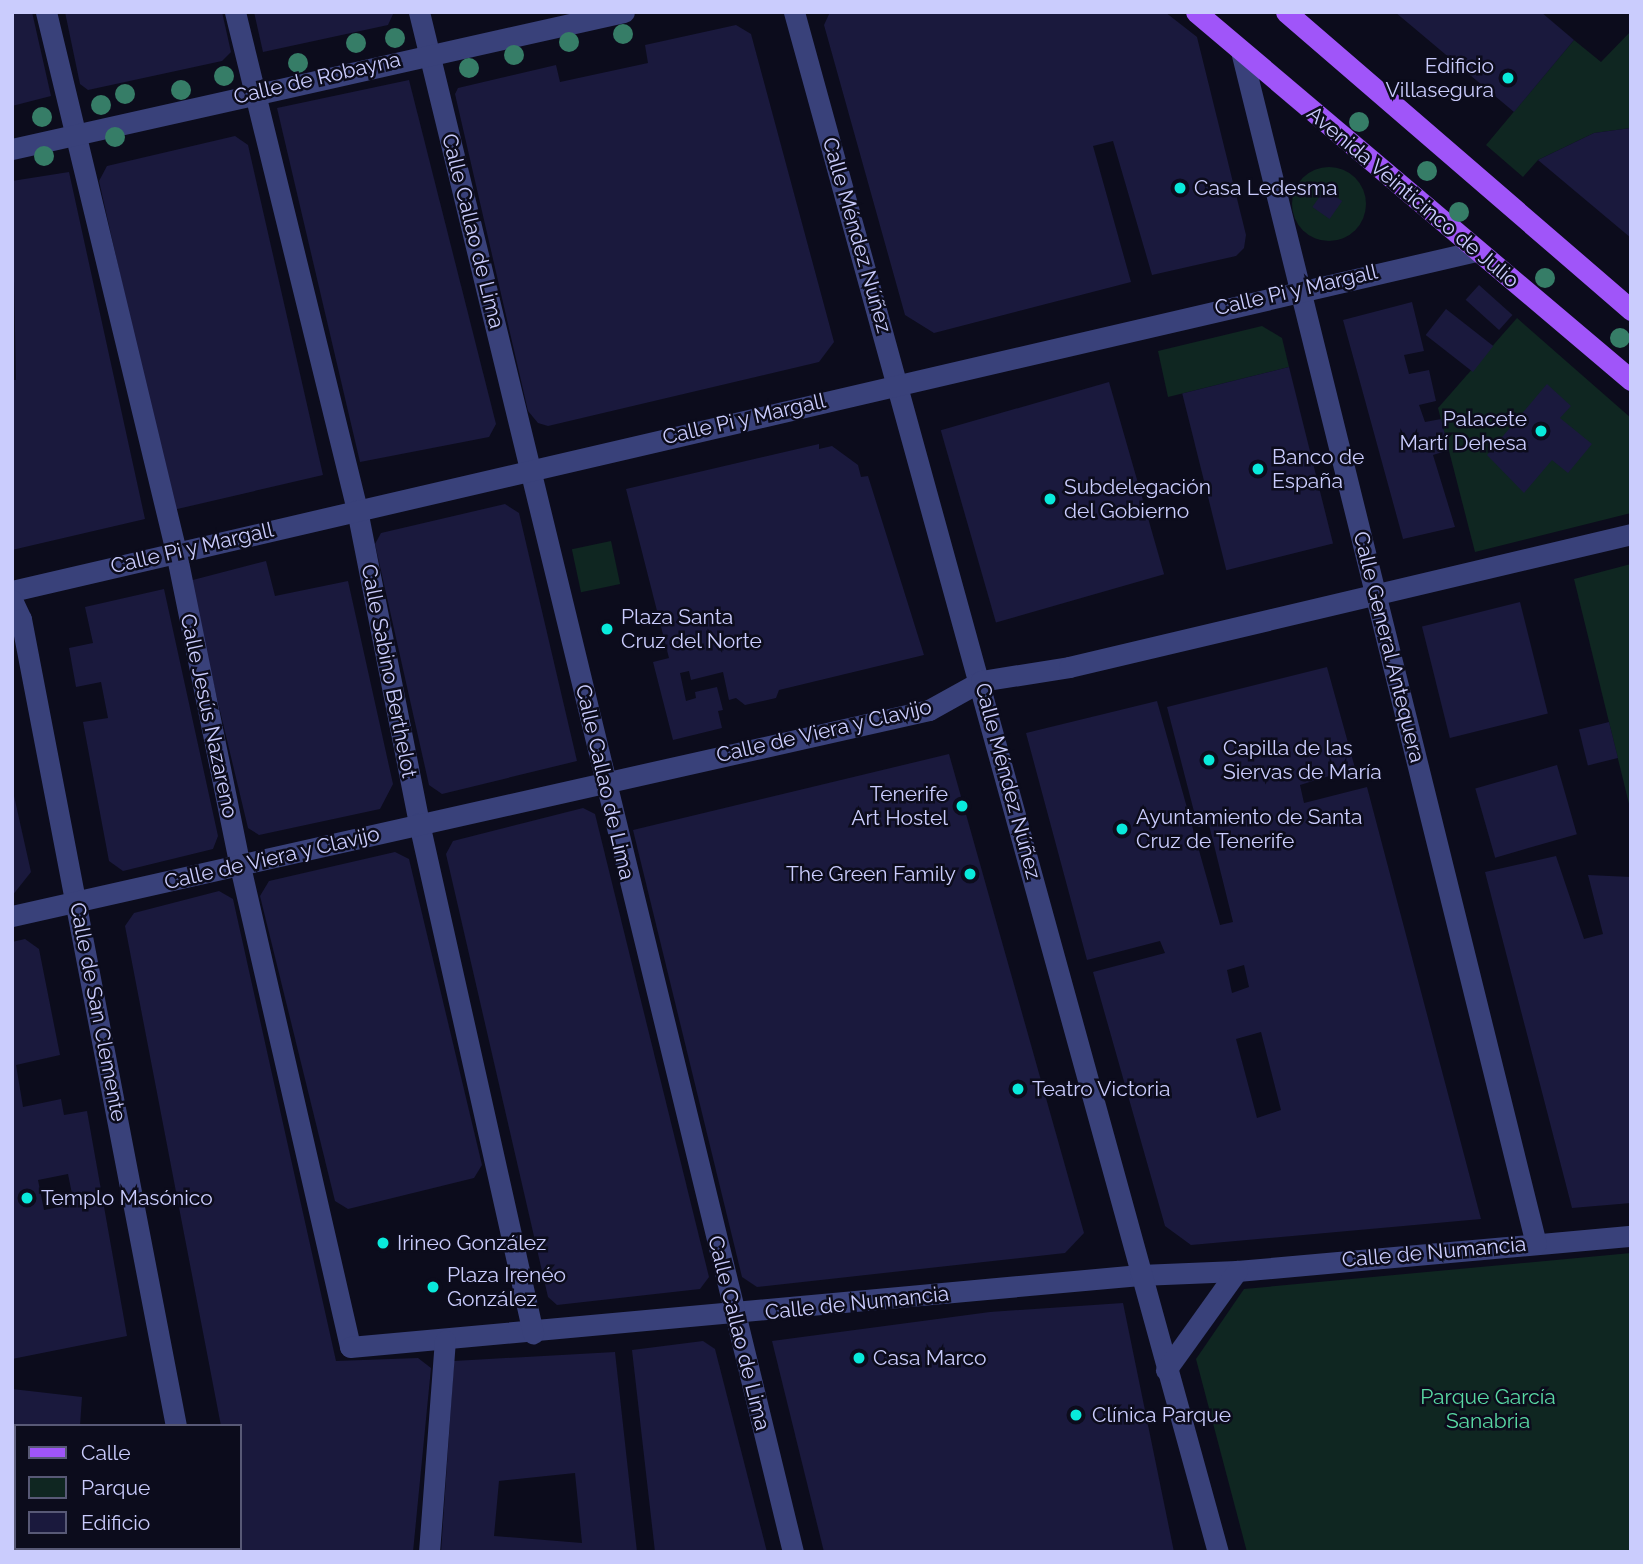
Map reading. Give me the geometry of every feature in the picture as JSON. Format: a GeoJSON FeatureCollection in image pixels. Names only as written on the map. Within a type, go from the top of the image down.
{"type":"FeatureCollection","features":[{"type":"Feature","properties":{"kind":"main road","name":"Avenida Veinticinco de Julio"},"geometry":{"type":"LineString","coordinates":[[1196,12],[1631,380]]}},
{"type":"Feature","properties":{"kind":"main road"},"geometry":{"type":"LineString","coordinates":[[1286,12],[1631,310]]}},
{"type":"Feature","properties":{"kind":"street","name":"Calle Jesús Nazareno"},"geometry":{"type":"LineString","coordinates":[[46,12],[72,135],[176,551],[240,866],[351,1347]]}},
{"type":"Feature","properties":{"kind":"street","name":"Calle Sabino Berthelot"},"geometry":{"type":"LineString","coordinates":[[235,12],[357,510],[419,823],[533,1333]]}},
{"type":"Feature","properties":{"kind":"street","name":"Calle Callao de Lima"},"geometry":{"type":"LineString","coordinates":[[419,12],[793,1552]]}},
{"type":"Feature","properties":{"kind":"street","name":"Calle de Robayna"},"geometry":{"type":"LineString","coordinates":[[12,149],[429,52],[624,12]]}},
{"type":"Feature","properties":{"kind":"street","name":"Calle Méndez Núñez"},"geometry":{"type":"LineString","coordinates":[[794,12],[981,681],[1140,1275],[1218,1552]]}},
{"type":"Feature","properties":{"kind":"street","name":"Calle General Antequera"},"geometry":{"type":"LineString","coordinates":[[1241,51],[1536,1244]]}},
{"type":"Feature","properties":{"kind":"street","name":"Calle Pi y Margall"},"geometry":{"type":"LineString","coordinates":[[12,591],[826,399],[899,387],[1299,289],[1477,251]]}},
{"type":"Feature","properties":{"kind":"street","name":"Calle de Viera y Clavijo"},"geometry":{"type":"LineString","coordinates":[[12,916],[77,905],[419,823],[606,784],[929,710],[981,681],[1069,667],[1631,534]]}},
{"type":"Feature","properties":{"kind":"street","name":"Calle de San Clemente"},"geometry":{"type":"LineString","coordinates":[[12,600],[21,619],[176,1424]]}},
{"type":"Feature","properties":{"kind":"street","name":"Calle de Numancia"},"geometry":{"type":"LineString","coordinates":[[351,1347],[735,1315],[1140,1275],[1237,1270],[1631,1236]]}},
{"type":"Feature","properties":{"kind":"street"},"geometry":{"type":"LineString","coordinates":[[1166,1370],[1237,1270]]}},
{"type":"Feature","properties":{"kind":"street"},"geometry":{"type":"LineString","coordinates":[[429,1552],[445,1341]]}},
{"type":"Feature","properties":{"kind":"green space"},"geometry":{"type":"Polygon","coordinates":[[[1631,31],[1631,128],[1594,133],[1538,160],[1523,177],[1486,145],[1574,40],[1601,62],[1631,31]]]}},
{"type":"Feature","properties":{"kind":"green space"},"geometry":{"type":"Polygon","coordinates":[[[1336,167],[1356,177],[1364,190],[1364,218],[1356,231],[1343,239],[1322,241],[1302,231],[1294,218],[1292,197],[1302,177],[1315,169],[1336,167]]]}},
{"type":"Feature","properties":{"kind":"green space"},"geometry":{"type":"Polygon","coordinates":[[[1517,318],[1631,418],[1631,513],[1475,552],[1438,408],[1517,318]]]}},
{"type":"Feature","properties":{"kind":"green space"},"geometry":{"type":"Polygon","coordinates":[[[1262,326],[1282,338],[1289,367],[1168,397],[1158,351],[1262,326]]]}},
{"type":"Feature","properties":{"kind":"green space"},"geometry":{"type":"Polygon","coordinates":[[[611,541],[620,584],[581,592],[572,549],[611,541]]]}},
{"type":"Feature","properties":{"kind":"green space"},"geometry":{"type":"Polygon","coordinates":[[[1631,564],[1631,812],[1574,579],[1631,564]]]}},
{"type":"Feature","properties":{"kind":"green space","name":"Parque García Sanabria"},"geometry":{"type":"Polygon","coordinates":[[[1631,1253],[1631,1552],[1247,1552],[1196,1359],[1244,1289],[1631,1253]]]}},
{"type":"Feature","properties":{"kind":"building"},"geometry":{"type":"Polygon","coordinates":[[[12,12],[32,12],[51,96],[12,106],[12,12]]]}},
{"type":"Feature","properties":{"kind":"building"},"geometry":{"type":"Polygon","coordinates":[[[65,12],[222,12],[231,52],[222,61],[88,90],[80,84],[65,12]]]}},
{"type":"Feature","properties":{"kind":"building"},"geometry":{"type":"Polygon","coordinates":[[[254,12],[394,12],[388,25],[263,52],[254,12]]]}},
{"type":"Feature","properties":{"kind":"building"},"geometry":{"type":"Polygon","coordinates":[[[830,12],[1165,12],[1197,37],[1246,235],[1244,248],[1236,256],[1152,275],[1113,141],[1093,146],[1131,282],[934,333],[905,315],[824,25],[830,12]]]}},
{"type":"Feature","properties":{"kind":"building","name":"Edificio Villasegura"},"geometry":{"type":"Polygon","coordinates":[[[1395,12],[1541,12],[1574,40],[1514,112],[1395,12]]]}},
{"type":"Feature","properties":{"kind":"building"},"geometry":{"type":"Polygon","coordinates":[[[736,25],[751,34],[834,342],[819,362],[548,426],[538,423],[528,411],[455,94],[458,88],[556,65],[560,82],[648,63],[645,45],[736,25]]]}},
{"type":"Feature","properties":{"kind":"building"},"geometry":{"type":"Polygon","coordinates":[[[409,80],[496,424],[489,437],[360,462],[277,108],[409,80]]]}},
{"type":"Feature","properties":{"kind":"building"},"geometry":{"type":"Polygon","coordinates":[[[1631,128],[1631,238],[1538,160],[1594,133],[1631,128]]]}},
{"type":"Feature","properties":{"kind":"building"},"geometry":{"type":"Polygon","coordinates":[[[235,136],[248,145],[323,475],[173,510],[99,181],[107,166],[235,136]]]}},
{"type":"Feature","properties":{"kind":"building"},"geometry":{"type":"Polygon","coordinates":[[[69,172],[145,519],[12,550],[12,380],[16,380],[12,181],[69,172]]]}},
{"type":"Feature","properties":{"kind":"building"},"geometry":{"type":"Polygon","coordinates":[[[1325,189],[1342,201],[1330,219],[1312,207],[1325,189]]]}},
{"type":"Feature","properties":{"kind":"building"},"geometry":{"type":"Polygon","coordinates":[[[1479,285],[1512,315],[1499,330],[1466,300],[1479,285]]]}},
{"type":"Feature","properties":{"kind":"building"},"geometry":{"type":"Polygon","coordinates":[[[1412,302],[1424,351],[1404,355],[1409,374],[1429,370],[1436,401],[1419,405],[1425,422],[1441,419],[1449,450],[1433,455],[1455,527],[1403,539],[1343,320],[1412,302]]]}},
{"type":"Feature","properties":{"kind":"building"},"geometry":{"type":"Polygon","coordinates":[[[1446,309],[1493,346],[1473,372],[1426,335],[1446,309]]]}},
{"type":"Feature","properties":{"kind":"building","name":"Banco de España"},"geometry":{"type":"Polygon","coordinates":[[[1289,367],[1333,544],[1226,570],[1182,394],[1289,367]]]}},
{"type":"Feature","properties":{"kind":"building","name":"Subdelegación del Gobierno"},"geometry":{"type":"Polygon","coordinates":[[[1109,382],[1164,574],[996,622],[941,430],[1109,382]]]}},
{"type":"Feature","properties":{"kind":"building","name":"Palacete Martí Dehesa"},"geometry":{"type":"Polygon","coordinates":[[[1547,384],[1571,406],[1560,418],[1592,444],[1568,473],[1552,460],[1524,493],[1487,455],[1547,384]]]}},
{"type":"Feature","properties":{"kind":"building"},"geometry":{"type":"Polygon","coordinates":[[[819,444],[819,449],[832,446],[858,465],[861,477],[868,476],[924,655],[779,690],[776,698],[745,705],[736,698],[729,700],[723,672],[691,680],[689,671],[680,673],[686,701],[696,698],[695,692],[717,687],[723,710],[718,711],[722,728],[673,740],[653,662],[669,658],[626,489],[819,444]]]}},
{"type":"Feature","properties":{"kind":"building"},"geometry":{"type":"Polygon","coordinates":[[[505,504],[519,513],[577,761],[442,794],[429,785],[375,544],[381,533],[505,504]]]}},
{"type":"Feature","properties":{"kind":"building"},"geometry":{"type":"Polygon","coordinates":[[[266,561],[275,596],[348,581],[393,784],[380,809],[259,835],[248,828],[189,581],[266,561]]]}},
{"type":"Feature","properties":{"kind":"building"},"geometry":{"type":"Polygon","coordinates":[[[164,589],[218,836],[213,849],[123,871],[109,861],[83,722],[108,718],[101,682],[76,687],[69,648],[93,643],[85,607],[164,589]]]}},
{"type":"Feature","properties":{"kind":"building"},"geometry":{"type":"Polygon","coordinates":[[[1520,602],[1548,714],[1450,738],[1422,626],[1520,602]]]}},
{"type":"Feature","properties":{"kind":"building"},"geometry":{"type":"Polygon","coordinates":[[[1327,667],[1355,768],[1300,785],[1304,803],[1367,787],[1481,1219],[1191,1245],[1165,1226],[1093,972],[1165,953],[1160,941],[1087,960],[1026,733],[1157,701],[1220,925],[1233,922],[1209,825],[1198,827],[1167,707],[1327,667]],[[1244,965],[1227,970],[1232,993],[1249,987],[1244,965]],[[1261,1032],[1236,1039],[1257,1118],[1281,1110],[1261,1032]]]}},
{"type":"Feature","properties":{"kind":"building"},"geometry":{"type":"Polygon","coordinates":[[[1609,722],[1618,758],[1588,765],[1579,729],[1609,722]]]}},
{"type":"Feature","properties":{"kind":"building"},"geometry":{"type":"Polygon","coordinates":[[[949,754],[1084,1233],[1065,1253],[757,1287],[742,1277],[633,830],[949,754]]]}},
{"type":"Feature","properties":{"kind":"building"},"geometry":{"type":"Polygon","coordinates":[[[1557,765],[1577,834],[1495,858],[1475,788],[1557,765]]]}},
{"type":"Feature","properties":{"kind":"building"},"geometry":{"type":"Polygon","coordinates":[[[12,787],[31,872],[12,896],[12,787]]]}},
{"type":"Feature","properties":{"kind":"building"},"geometry":{"type":"Polygon","coordinates":[[[583,808],[595,814],[709,1277],[700,1289],[557,1305],[548,1297],[446,854],[453,841],[583,808]]]}},
{"type":"Feature","properties":{"kind":"building"},"geometry":{"type":"Polygon","coordinates":[[[395,852],[409,859],[482,1165],[474,1178],[348,1209],[335,1201],[260,896],[269,881],[395,852]]]}},
{"type":"Feature","properties":{"kind":"building"},"geometry":{"type":"Polygon","coordinates":[[[1556,856],[1584,939],[1603,934],[1588,875],[1631,877],[1631,1203],[1572,1208],[1485,872],[1556,856]]]}},
{"type":"Feature","properties":{"kind":"building"},"geometry":{"type":"Polygon","coordinates":[[[219,891],[233,899],[336,1361],[418,1358],[431,1368],[413,1552],[217,1552],[242,1550],[242,1424],[221,1424],[125,926],[134,913],[219,891]]]}},
{"type":"Feature","properties":{"kind":"building"},"geometry":{"type":"Polygon","coordinates":[[[25,939],[39,949],[60,1055],[16,1065],[23,1107],[61,1099],[64,1115],[87,1111],[127,1336],[12,1359],[12,942],[25,939]],[[68,1174],[38,1180],[44,1210],[74,1204],[68,1174]]]}},
{"type":"Feature","properties":{"kind":"building"},"geometry":{"type":"Polygon","coordinates":[[[1123,1303],[1174,1552],[824,1552],[772,1341],[990,1312],[1123,1303]]]}},
{"type":"Feature","properties":{"kind":"building"},"geometry":{"type":"Polygon","coordinates":[[[703,1341],[715,1349],[767,1552],[655,1552],[632,1350],[703,1341]]]}},
{"type":"Feature","properties":{"kind":"building"},"geometry":{"type":"Polygon","coordinates":[[[615,1352],[637,1552],[441,1552],[454,1361],[615,1352]],[[575,1473],[499,1481],[494,1536],[582,1543],[575,1473]]]}},
{"type":"Feature","properties":{"kind":"building"},"geometry":{"type":"Polygon","coordinates":[[[12,1389],[82,1397],[80,1424],[14,1424],[14,1550],[69,1552],[12,1552],[12,1389]]]}},
{"type":"Feature","properties":{"kind":"place","name":"Edificio Villasegura"},"geometry":{"type":"Point","coordinates":[1508,78]}},
{"type":"Feature","properties":{"kind":"place","name":"Casa Ledesma"},"geometry":{"type":"Point","coordinates":[1180,188]}},
{"type":"Feature","properties":{"kind":"place","name":"Palacete Martí Dehesa"},"geometry":{"type":"Point","coordinates":[1541,431]}},
{"type":"Feature","properties":{"kind":"place","name":"Banco de España"},"geometry":{"type":"Point","coordinates":[1258,469]}},
{"type":"Feature","properties":{"kind":"place","name":"Subdelegación del Gobierno"},"geometry":{"type":"Point","coordinates":[1050,499]}},
{"type":"Feature","properties":{"kind":"place","name":"Plaza Santa Cruz del Norte"},"geometry":{"type":"Point","coordinates":[607,629]}},
{"type":"Feature","properties":{"kind":"place","name":"Capilla de las Siervas de María"},"geometry":{"type":"Point","coordinates":[1209,760]}},
{"type":"Feature","properties":{"kind":"place","name":"Tenerife Art Hostel"},"geometry":{"type":"Point","coordinates":[962,806]}},
{"type":"Feature","properties":{"kind":"place","name":"Ayuntamiento de Santa Cruz de Tenerife"},"geometry":{"type":"Point","coordinates":[1122,829]}},
{"type":"Feature","properties":{"kind":"place","name":"The Green Family"},"geometry":{"type":"Point","coordinates":[970,874]}},
{"type":"Feature","properties":{"kind":"place","name":"Teatro Victoria"},"geometry":{"type":"Point","coordinates":[1018,1089]}},
{"type":"Feature","properties":{"kind":"place","name":"Templo Masónico"},"geometry":{"type":"Point","coordinates":[27,1198]}},
{"type":"Feature","properties":{"kind":"place","name":"Irineo González"},"geometry":{"type":"Point","coordinates":[383,1243]}},
{"type":"Feature","properties":{"kind":"place","name":"Plaza Irenéo González"},"geometry":{"type":"Point","coordinates":[433,1287]}},
{"type":"Feature","properties":{"kind":"place","name":"Casa Marco"},"geometry":{"type":"Point","coordinates":[859,1358]}},
{"type":"Feature","properties":{"kind":"place","name":"Clínica Parque"},"geometry":{"type":"Point","coordinates":[1076,1415]}}]}
